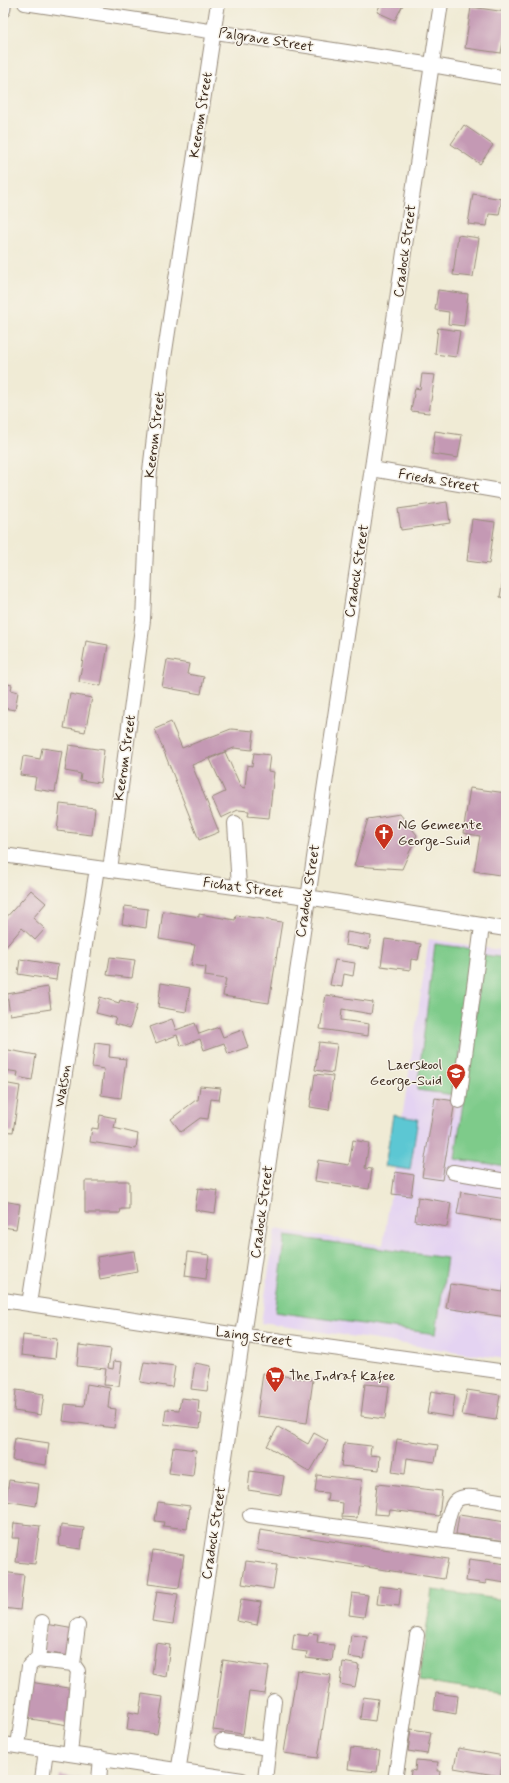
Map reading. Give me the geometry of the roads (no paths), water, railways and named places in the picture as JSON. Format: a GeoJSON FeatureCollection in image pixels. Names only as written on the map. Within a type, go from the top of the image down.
{"type":"FeatureCollection","features":[{"type":"Feature","properties":{"kind":"street"},"geometry":{"type":"LineString","coordinates":[[3,10],[4,3]]}},
{"type":"Feature","properties":{"kind":"street","name":"Palgrave Street"},"geometry":{"type":"LineString","coordinates":[[25,3],[432,65],[506,78]]}},
{"type":"Feature","properties":{"kind":"street","name":"Keerom Street"},"geometry":{"type":"LineString","coordinates":[[103,869],[142,620],[149,479],[161,379],[218,3]]}},
{"type":"Feature","properties":{"kind":"street","name":"Cradock Street"},"geometry":{"type":"LineString","coordinates":[[178,1775],[244,1335],[307,897],[441,3]]}},
{"type":"Feature","properties":{"kind":"street","name":"Frieda Street"},"geometry":{"type":"LineString","coordinates":[[372,469],[506,492]]}},
{"type":"Feature","properties":{"kind":"street"},"geometry":{"type":"LineString","coordinates":[[235,823],[239,887]]}},
{"type":"Feature","properties":{"kind":"street","name":"Fichat Street"},"geometry":{"type":"LineString","coordinates":[[3,855],[307,897],[506,929]]}},
{"type":"Feature","properties":{"kind":"street","name":"Watson"},"geometry":{"type":"LineString","coordinates":[[29,1304],[103,869]]}},
{"type":"Feature","properties":{"kind":"street"},"geometry":{"type":"LineString","coordinates":[[459,1101],[482,926]]}},
{"type":"Feature","properties":{"kind":"street"},"geometry":{"type":"LineString","coordinates":[[453,1172],[506,1181]]}},
{"type":"Feature","properties":{"kind":"street","name":"Laing Street"},"geometry":{"type":"LineString","coordinates":[[3,1300],[506,1372]]}},
{"type":"Feature","properties":{"kind":"street"},"geometry":{"type":"LineString","coordinates":[[444,1541],[449,1511],[452,1504],[459,1498],[466,1496],[506,1502]]}},
{"type":"Feature","properties":{"kind":"street"},"geometry":{"type":"LineString","coordinates":[[250,1515],[506,1549]]}},
{"type":"Feature","properties":{"kind":"street"},"geometry":{"type":"LineString","coordinates":[[38,1660],[42,1622]]}},
{"type":"Feature","properties":{"kind":"street"},"geometry":{"type":"LineString","coordinates":[[70,1754],[78,1671],[73,1664],[78,1626]]}},
{"type":"Feature","properties":{"kind":"street"},"geometry":{"type":"LineString","coordinates":[[395,1780],[417,1635]]}},
{"type":"Feature","properties":{"kind":"street"},"geometry":{"type":"LineString","coordinates":[[18,1746],[29,1666],[38,1660],[73,1664]]}},
{"type":"Feature","properties":{"kind":"street"},"geometry":{"type":"LineString","coordinates":[[265,1780],[274,1701]]}},
{"type":"Feature","properties":{"kind":"street"},"geometry":{"type":"LineString","coordinates":[[222,1741],[268,1748]]}},
{"type":"Feature","properties":{"kind":"street"},"geometry":{"type":"LineString","coordinates":[[3,1744],[101,1758],[178,1775],[242,1780]]}},
{"type":"Feature","properties":{"kind":"street"},"geometry":{"type":"LineString","coordinates":[[42,1780],[46,1750]]}},
{"type":"Feature","properties":{"kind":"street"},"geometry":{"type":"LineString","coordinates":[[99,1780],[101,1758]]}},
{"type":"Feature","properties":{"kind":"water"},"geometry":{"type":"Polygon","coordinates":[[[393,1115],[418,1119],[410,1170],[385,1166],[393,1115]]]}},
{"type":"Feature","properties":{"kind":"place","name":"NG Gemeente George-Suid"},"geometry":{"type":"Point","coordinates":[384,850]}},
{"type":"Feature","properties":{"kind":"place","name":"Laerskool George-Suid"},"geometry":{"type":"Point","coordinates":[456,1090]}},
{"type":"Feature","properties":{"kind":"place","name":"The Indraf Kafee"},"geometry":{"type":"Point","coordinates":[275,1393]}}]}
